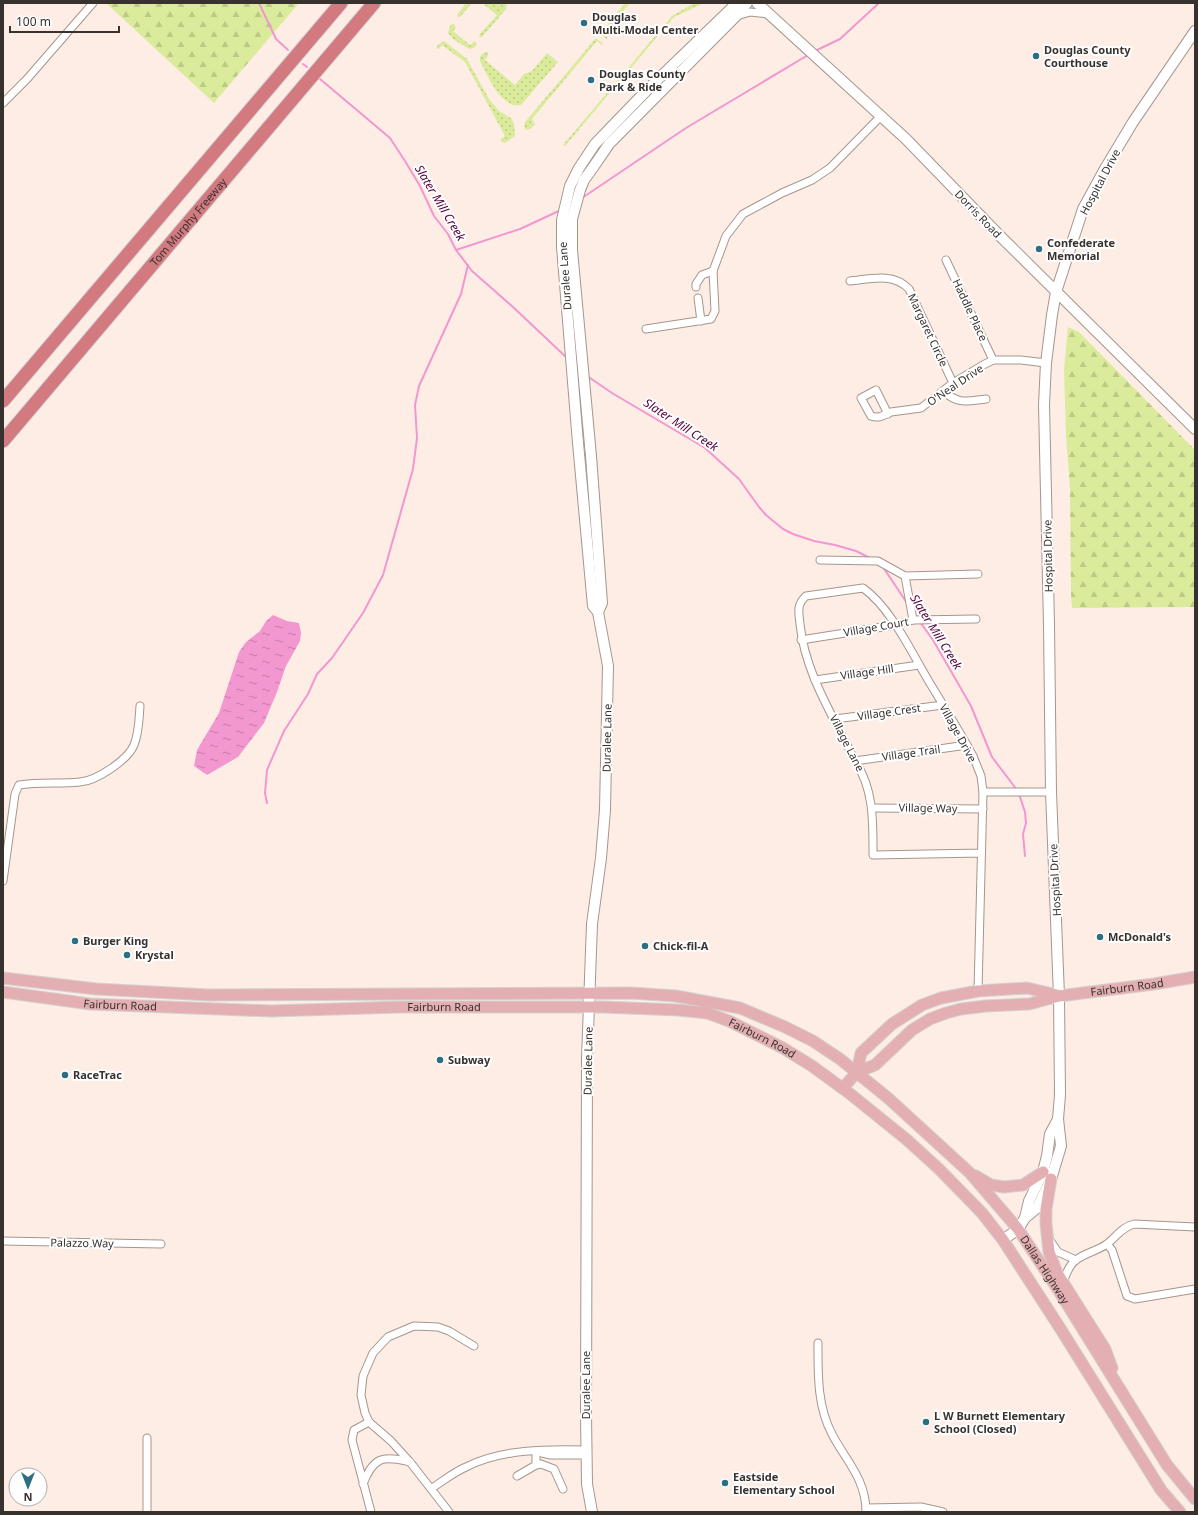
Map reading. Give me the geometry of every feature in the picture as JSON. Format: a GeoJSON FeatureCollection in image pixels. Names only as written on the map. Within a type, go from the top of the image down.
{"type":"FeatureCollection","features":[{"type":"Feature","properties":{"kind":"highway"},"geometry":{"type":"LineString","coordinates":[[3,401],[341,3]]}},
{"type":"Feature","properties":{"kind":"highway","name":"Tom Murphy Freeway"},"geometry":{"type":"LineString","coordinates":[[3,441],[374,3]]}},
{"type":"Feature","properties":{"kind":"main road","name":"Fairburn Road"},"geometry":{"type":"LineString","coordinates":[[3,992],[90,1004],[271,1011],[400,1007],[589,1007],[678,1010],[707,1013],[729,1021],[783,1048],[843,1088],[857,1072],[875,1065],[912,1030],[939,1016],[961,1009],[1029,1004],[1059,996],[1148,985],[1195,977]]}},
{"type":"Feature","properties":{"kind":"main road","name":"Fairburn Road"},"geometry":{"type":"LineString","coordinates":[[3,978],[96,989],[202,995],[661,994],[740,1008],[785,1027],[813,1041],[857,1072]]}},
{"type":"Feature","properties":{"kind":"main road","name":"Fairburn Road"},"geometry":{"type":"LineString","coordinates":[[857,1072],[861,1053],[877,1037],[922,1005],[941,998],[978,991],[1027,988],[1059,996]]}},
{"type":"Feature","properties":{"kind":"main road","name":"Dallas Highway"},"geometry":{"type":"LineString","coordinates":[[857,1072],[888,1098],[970,1173],[1018,1229],[1059,1291],[1166,1465],[1195,1499]]}},
{"type":"Feature","properties":{"kind":"main road","name":"Dallas Highway"},"geometry":{"type":"LineString","coordinates":[[843,1088],[906,1139],[939,1169],[982,1213],[1003,1240],[1060,1328],[1160,1490],[1180,1512]]}},
{"type":"Feature","properties":{"kind":"main road"},"geometry":{"type":"LineString","coordinates":[[970,1173],[991,1184],[1004,1187],[1023,1185],[1047,1175],[1046,1209],[1049,1252],[1057,1273],[1105,1348],[1121,1391]]}},
{"type":"Feature","properties":{"kind":"street"},"geometry":{"type":"LineString","coordinates":[[3,103],[27,79],[93,3]]}},
{"type":"Feature","properties":{"kind":"street","name":"Duralee Lane"},"geometry":{"type":"LineString","coordinates":[[592,1512],[587,1484],[586,1453],[587,1059],[592,924],[601,858],[605,810],[608,666],[598,612],[593,606],[562,247],[562,220],[570,186],[595,144],[737,3]]}},
{"type":"Feature","properties":{"kind":"street","name":"Duralee Lane"},"geometry":{"type":"LineString","coordinates":[[598,612],[602,603],[591,456],[572,250],[572,219],[584,180],[609,144],[736,17],[747,3]]}},
{"type":"Feature","properties":{"kind":"street","name":"Dorris Road"},"geometry":{"type":"LineString","coordinates":[[757,3],[906,139],[999,235],[1195,429]]}},
{"type":"Feature","properties":{"kind":"street"},"geometry":{"type":"LineString","coordinates":[[736,17],[750,12],[769,14]]}},
{"type":"Feature","properties":{"kind":"street","name":"Hospital Drive"},"geometry":{"type":"LineString","coordinates":[[1003,1240],[1018,1229],[1025,1218],[1037,1208],[1047,1175],[1060,1146],[1058,1119],[1060,1095],[1059,996],[1051,792],[1044,405],[1046,363],[1056,292],[1086,203],[1133,122],[1195,31]]}},
{"type":"Feature","properties":{"kind":"street"},"geometry":{"type":"LineString","coordinates":[[646,329],[711,319],[715,311],[713,271],[726,236],[743,214],[782,193],[812,180],[830,168],[881,116]]}},
{"type":"Feature","properties":{"kind":"street","name":"Haddle Place"},"geometry":{"type":"LineString","coordinates":[[946,260],[993,360]]}},
{"type":"Feature","properties":{"kind":"street"},"geometry":{"type":"LineString","coordinates":[[696,287],[696,284],[702,275],[713,271]]}},
{"type":"Feature","properties":{"kind":"street","name":"Margaret Circle"},"geometry":{"type":"LineString","coordinates":[[850,281],[892,278],[903,283],[909,289],[953,383]]}},
{"type":"Feature","properties":{"kind":"street"},"geometry":{"type":"LineString","coordinates":[[698,298],[701,321]]}},
{"type":"Feature","properties":{"kind":"street","name":"O'Neal Drive"},"geometry":{"type":"LineString","coordinates":[[888,414],[921,408],[953,383],[993,360],[1021,360],[1046,363]]}},
{"type":"Feature","properties":{"kind":"street"},"geometry":{"type":"LineString","coordinates":[[943,391],[950,397],[960,402],[986,399]]}},
{"type":"Feature","properties":{"kind":"street"},"geometry":{"type":"LineString","coordinates":[[820,560],[878,561],[905,576],[978,574]]}},
{"type":"Feature","properties":{"kind":"street"},"geometry":{"type":"LineString","coordinates":[[905,576],[912,620]]}},
{"type":"Feature","properties":{"kind":"street","name":"Village Drive"},"geometry":{"type":"LineString","coordinates":[[800,601],[806,596],[863,588],[879,601],[895,625],[973,756],[981,776],[983,792],[978,991]]}},
{"type":"Feature","properties":{"kind":"street","name":"Village Lane"},"geometry":{"type":"LineString","coordinates":[[800,601],[798,608],[801,640],[809,667],[855,761],[862,771],[872,808],[873,855],[981,853]]}},
{"type":"Feature","properties":{"kind":"street","name":"Village Court"},"geometry":{"type":"LineString","coordinates":[[801,640],[895,625],[912,620],[976,619]]}},
{"type":"Feature","properties":{"kind":"street","name":"Village Hill"},"geometry":{"type":"LineString","coordinates":[[815,680],[919,665]]}},
{"type":"Feature","properties":{"kind":"street","name":"Village Crest"},"geometry":{"type":"LineString","coordinates":[[835,719],[943,705]]}},
{"type":"Feature","properties":{"kind":"street"},"geometry":{"type":"LineString","coordinates":[[3,881],[15,794],[18,785],[33,783],[81,782],[100,776],[122,760],[134,746],[139,721],[140,706]]}},
{"type":"Feature","properties":{"kind":"street","name":"Village Trail"},"geometry":{"type":"LineString","coordinates":[[855,761],[967,745]]}},
{"type":"Feature","properties":{"kind":"street"},"geometry":{"type":"LineString","coordinates":[[983,792],[1051,792]]}},
{"type":"Feature","properties":{"kind":"street","name":"Village Way"},"geometry":{"type":"LineString","coordinates":[[872,808],[983,809]]}},
{"type":"Feature","properties":{"kind":"street"},"geometry":{"type":"LineString","coordinates":[[1063,1282],[1069,1267],[1076,1260],[1107,1244],[1117,1234],[1134,1224],[1195,1227]]}},
{"type":"Feature","properties":{"kind":"street"},"geometry":{"type":"LineString","coordinates":[[1047,1237],[1058,1252],[1076,1260]]}},
{"type":"Feature","properties":{"kind":"street","name":"Palazzo Way"},"geometry":{"type":"LineString","coordinates":[[3,1241],[161,1244]]}},
{"type":"Feature","properties":{"kind":"street"},"geometry":{"type":"LineString","coordinates":[[1107,1244],[1112,1250],[1127,1296],[1135,1299],[1195,1289]]}},
{"type":"Feature","properties":{"kind":"street"},"geometry":{"type":"LineString","coordinates":[[449,1512],[432,1488],[410,1462],[391,1441],[369,1422],[365,1413],[361,1395],[363,1376],[374,1353],[388,1337],[414,1326],[438,1327],[449,1331],[474,1346]]}},
{"type":"Feature","properties":{"kind":"street"},"geometry":{"type":"LineString","coordinates":[[818,1343],[819,1384],[823,1411],[831,1433],[863,1488],[866,1510],[921,1507],[939,1511]]}},
{"type":"Feature","properties":{"kind":"street"},"geometry":{"type":"LineString","coordinates":[[369,1422],[354,1430],[352,1440],[371,1512]]}},
{"type":"Feature","properties":{"kind":"street"},"geometry":{"type":"LineString","coordinates":[[147,1438],[147,1512]]}},
{"type":"Feature","properties":{"kind":"street"},"geometry":{"type":"LineString","coordinates":[[432,1488],[465,1467],[499,1455],[516,1452],[536,1452],[551,1455],[586,1453]]}},
{"type":"Feature","properties":{"kind":"street"},"geometry":{"type":"LineString","coordinates":[[536,1452],[536,1465]]}},
{"type":"Feature","properties":{"kind":"street"},"geometry":{"type":"LineString","coordinates":[[363,1485],[368,1470],[377,1461],[394,1458],[410,1462]]}},
{"type":"Feature","properties":{"kind":"street"},"geometry":{"type":"LineString","coordinates":[[517,1476],[536,1465],[541,1464],[554,1469],[563,1489]]}},
{"type":"Feature","properties":{"kind":"green space"},"geometry":{"type":"Polygon","coordinates":[[[106,3],[299,3],[214,103],[106,3]]]}},
{"type":"Feature","properties":{"kind":"green space"},"geometry":{"type":"Polygon","coordinates":[[[466,3],[472,3],[460,17],[458,17],[457,15],[466,3]]]}},
{"type":"Feature","properties":{"kind":"green space"},"geometry":{"type":"Polygon","coordinates":[[[482,3],[507,3],[506,9],[482,37],[480,37],[479,35],[497,15],[482,3]]]}},
{"type":"Feature","properties":{"kind":"green space"},"geometry":{"type":"Polygon","coordinates":[[[625,3],[630,3],[604,34],[608,38],[606,39],[601,33],[625,3]]]}},
{"type":"Feature","properties":{"kind":"green space"},"geometry":{"type":"Polygon","coordinates":[[[694,3],[704,3],[674,17],[565,146],[563,145],[672,16],[694,3]]]}},
{"type":"Feature","properties":{"kind":"green space"},"geometry":{"type":"Polygon","coordinates":[[[453,23],[456,28],[453,31],[470,45],[474,42],[477,45],[469,49],[453,39],[448,33],[450,26],[453,23]]]}},
{"type":"Feature","properties":{"kind":"green space"},"geometry":{"type":"Polygon","coordinates":[[[596,38],[603,44],[602,45],[597,41],[532,119],[535,124],[530,129],[526,130],[524,126],[525,122],[596,38]]]}},
{"type":"Feature","properties":{"kind":"green space"},"geometry":{"type":"Polygon","coordinates":[[[444,41],[467,59],[489,99],[499,111],[511,118],[514,124],[515,136],[505,143],[501,141],[501,139],[505,136],[465,62],[442,45],[439,49],[436,48],[444,41]]]}},
{"type":"Feature","properties":{"kind":"green space"},"geometry":{"type":"Polygon","coordinates":[[[485,52],[488,52],[488,55],[485,60],[515,85],[524,74],[532,71],[547,53],[558,62],[521,105],[514,105],[501,97],[491,83],[480,61],[481,56],[485,52]]]}},
{"type":"Feature","properties":{"kind":"green space"},"geometry":{"type":"Polygon","coordinates":[[[1068,327],[1079,332],[1195,450],[1195,607],[1072,608],[1070,489],[1066,435],[1064,370],[1068,327]]]}},
{"type":"Feature","properties":{"kind":"water"},"geometry":{"type":"Polygon","coordinates":[[[273,615],[287,621],[299,623],[301,633],[300,641],[286,666],[264,723],[238,757],[207,775],[194,766],[197,750],[219,713],[239,652],[246,642],[260,631],[266,621],[273,615]]]}},
{"type":"Feature","properties":{"kind":"waterway","name":"Slater Mill Creek"},"geometry":{"type":"LineString","coordinates":[[259,3],[276,39],[288,50]]}},
{"type":"Feature","properties":{"kind":"waterway"},"geometry":{"type":"LineString","coordinates":[[815,51],[840,39],[879,3]]}},
{"type":"Feature","properties":{"kind":"waterway"},"geometry":{"type":"LineString","coordinates":[[582,198],[686,128],[808,55]]}},
{"type":"Feature","properties":{"kind":"waterway","name":"Slater Mill Creek"},"geometry":{"type":"LineString","coordinates":[[303,64],[307,67]]}},
{"type":"Feature","properties":{"kind":"waterway","name":"Slater Mill Creek"},"geometry":{"type":"LineString","coordinates":[[320,79],[390,138],[420,186],[434,216],[448,234],[456,250],[472,271],[567,358]]}},
{"type":"Feature","properties":{"kind":"waterway"},"geometry":{"type":"LineString","coordinates":[[456,250],[520,229],[561,210]]}},
{"type":"Feature","properties":{"kind":"waterway"},"geometry":{"type":"LineString","coordinates":[[267,803],[265,793],[267,770],[284,731],[308,694],[317,674],[332,658],[363,613],[383,575],[413,469],[417,438],[415,405],[419,386],[461,294],[468,265]]}},
{"type":"Feature","properties":{"kind":"waterway","name":"Slater Mill Creek"},"geometry":{"type":"LineString","coordinates":[[587,376],[612,393],[705,448],[739,479],[766,515],[783,529],[814,541],[856,551],[870,558]]}},
{"type":"Feature","properties":{"kind":"waterway","name":"Slater Mill Creek"},"geometry":{"type":"LineString","coordinates":[[883,567],[907,603]]}},
{"type":"Feature","properties":{"kind":"waterway","name":"Slater Mill Creek"},"geometry":{"type":"LineString","coordinates":[[920,622],[933,640],[971,706],[992,757],[1017,790]]}},
{"type":"Feature","properties":{"kind":"waterway","name":"Slater Mill Creek"},"geometry":{"type":"LineString","coordinates":[[1019,794],[1025,812],[1026,823],[1023,834],[1025,856]]}},
{"type":"Feature","properties":{"kind":"place","name":"Douglas Multi-Modal Center"},"geometry":{"type":"Point","coordinates":[584,23]}},
{"type":"Feature","properties":{"kind":"place","name":"Douglas County Courthouse"},"geometry":{"type":"Point","coordinates":[1036,56]}},
{"type":"Feature","properties":{"kind":"place","name":"Douglas County Park & Ride"},"geometry":{"type":"Point","coordinates":[591,80]}},
{"type":"Feature","properties":{"kind":"place","name":"Confederate Memorial"},"geometry":{"type":"Point","coordinates":[1039,249]}},
{"type":"Feature","properties":{"kind":"place","name":"McDonald's"},"geometry":{"type":"Point","coordinates":[1100,937]}},
{"type":"Feature","properties":{"kind":"place","name":"Burger King"},"geometry":{"type":"Point","coordinates":[75,941]}},
{"type":"Feature","properties":{"kind":"place","name":"Chick-fil-A"},"geometry":{"type":"Point","coordinates":[645,946]}},
{"type":"Feature","properties":{"kind":"place","name":"Krystal"},"geometry":{"type":"Point","coordinates":[127,955]}},
{"type":"Feature","properties":{"kind":"place","name":"Subway"},"geometry":{"type":"Point","coordinates":[440,1060]}},
{"type":"Feature","properties":{"kind":"place","name":"RaceTrac"},"geometry":{"type":"Point","coordinates":[65,1075]}},
{"type":"Feature","properties":{"kind":"place","name":"L W Burnett Elementary School (Closed)"},"geometry":{"type":"Point","coordinates":[926,1422]}},
{"type":"Feature","properties":{"kind":"place","name":"Eastside Elementary School"},"geometry":{"type":"Point","coordinates":[725,1483]}}]}
